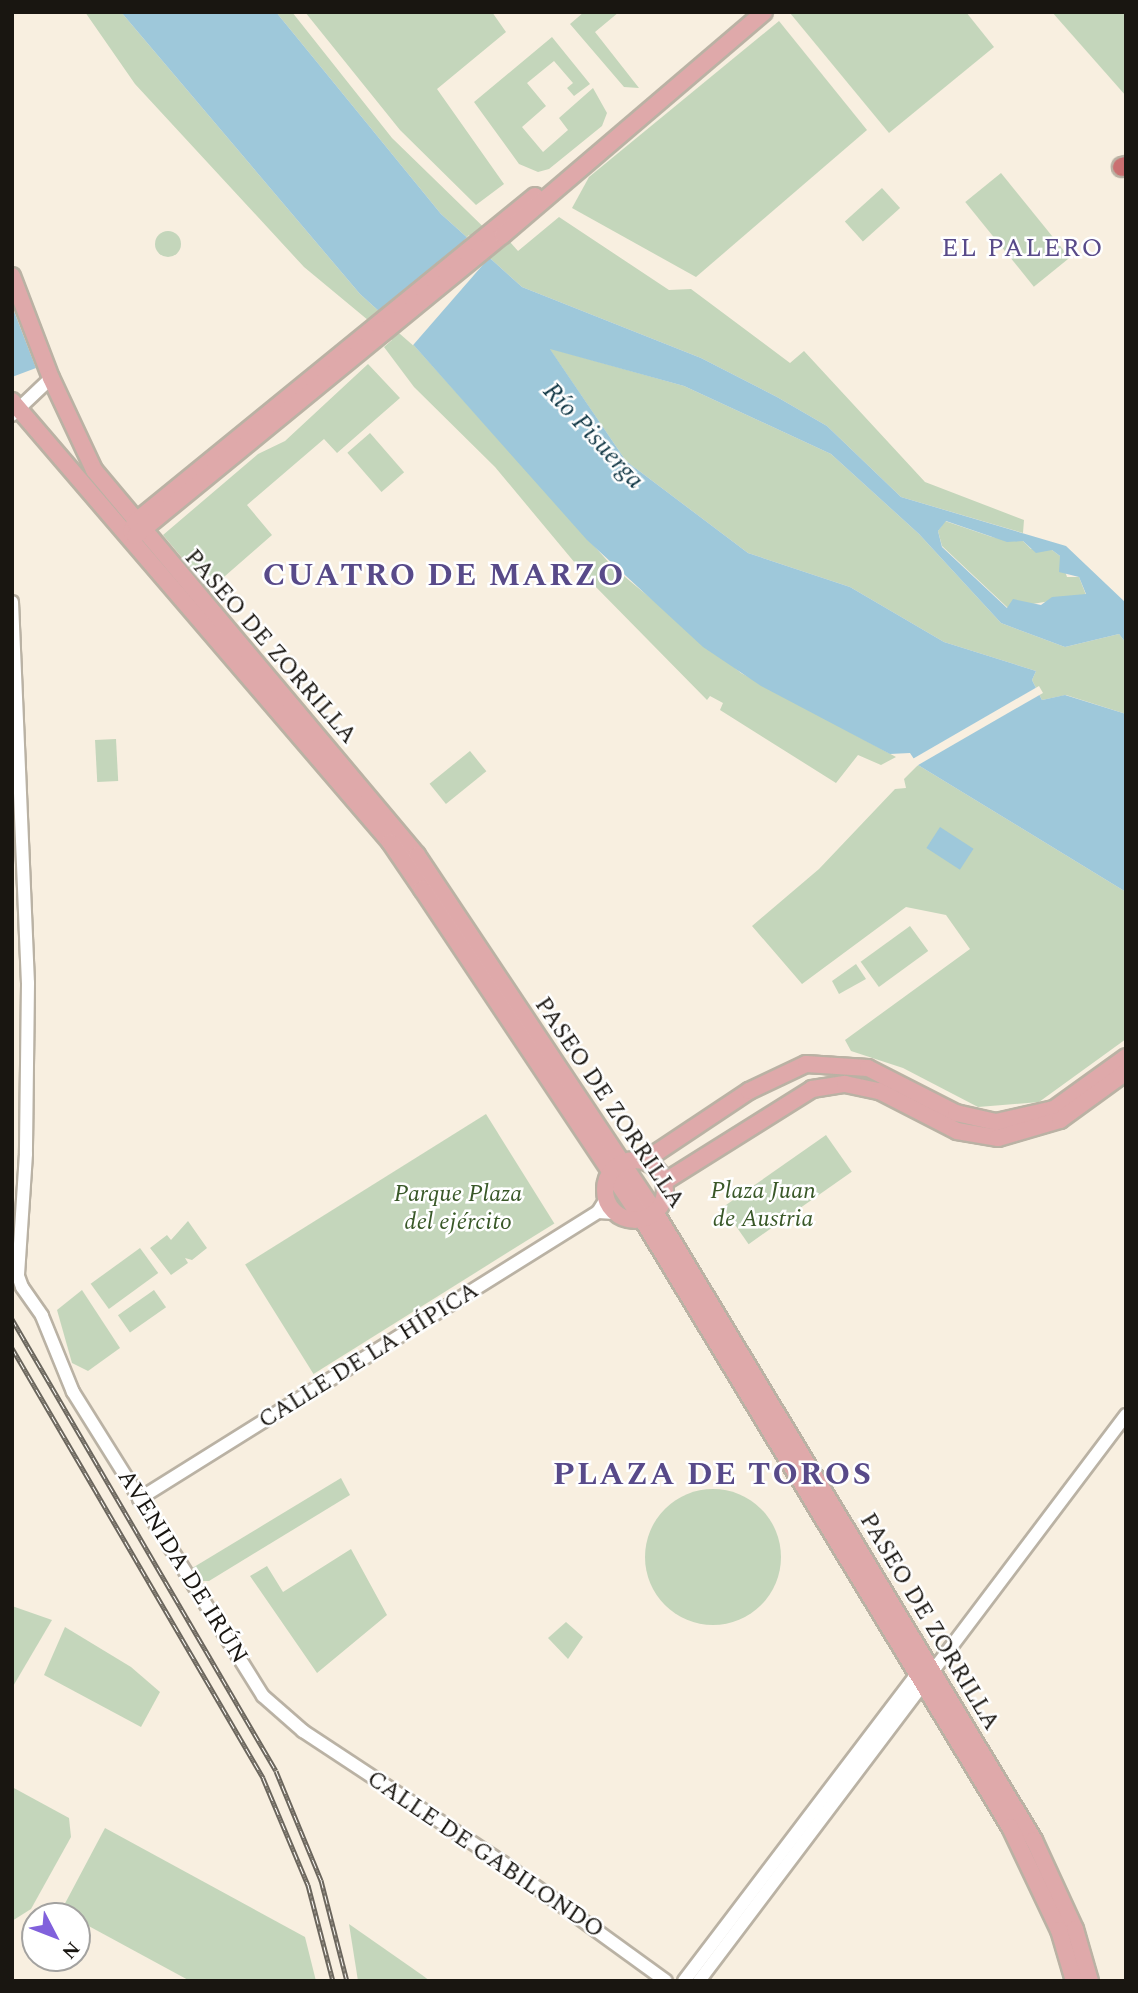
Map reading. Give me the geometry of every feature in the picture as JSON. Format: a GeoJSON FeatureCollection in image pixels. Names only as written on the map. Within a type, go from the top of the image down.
{"type":"FeatureCollection","features":[{"type":"Feature","properties":{"kind":"main road"},"geometry":{"type":"LineString","coordinates":[[136,531],[764,12]]}},
{"type":"Feature","properties":{"kind":"main road","name":"PASEO DE ZORRILLA"},"geometry":{"type":"LineString","coordinates":[[12,276],[51,377],[94,470],[136,531]]}},
{"type":"Feature","properties":{"kind":"main road","name":"PASEO DE ZORRILLA"},"geometry":{"type":"LineString","coordinates":[[12,293],[32,328]]}},
{"type":"Feature","properties":{"kind":"main road","name":"PASEO DE ZORRILLA"},"geometry":{"type":"LineString","coordinates":[[15,408],[136,531],[417,855],[649,1215],[924,1677],[1032,1870],[1074,1981]]}},
{"type":"Feature","properties":{"kind":"main road"},"geometry":{"type":"LineString","coordinates":[[644,1161],[664,1182],[664,1197],[649,1215],[606,1208],[617,1167],[644,1161],[749,1091],[806,1064],[832,1062],[868,1068],[956,1114],[996,1122],[1054,1109],[1126,1057]]}},
{"type":"Feature","properties":{"kind":"main road"},"geometry":{"type":"LineString","coordinates":[[664,1182],[812,1089],[845,1084],[879,1091],[957,1131],[998,1138],[1060,1120],[1126,1072]]}},
{"type":"Feature","properties":{"kind":"main road","name":"PASEO DE ZORRILLA"},"geometry":{"type":"LineString","coordinates":[[924,1677],[1034,1840],[1075,1929],[1090,1981]]}},
{"type":"Feature","properties":{"kind":"street","name":"PASEO DE ZORRILLA"},"geometry":{"type":"LineString","coordinates":[[15,408],[51,377]]}},
{"type":"Feature","properties":{"kind":"street","name":"AVENIDA DE IRÚN"},"geometry":{"type":"LineString","coordinates":[[12,602],[28,983],[26,1154],[18,1277],[42,1315],[73,1392],[139,1499],[263,1696],[303,1731]]}},
{"type":"Feature","properties":{"kind":"street","name":"CALLE DE LA HÍPICA"},"geometry":{"type":"LineString","coordinates":[[139,1499],[606,1208]]}},
{"type":"Feature","properties":{"kind":"street"},"geometry":{"type":"LineString","coordinates":[[684,1981],[1126,1415]]}},
{"type":"Feature","properties":{"kind":"street"},"geometry":{"type":"LineString","coordinates":[[699,1981],[924,1677]]}},
{"type":"Feature","properties":{"kind":"street","name":"CALLE DE GABILONDO"},"geometry":{"type":"LineString","coordinates":[[303,1731],[503,1863],[666,1981]]}},
{"type":"Feature","properties":{"kind":"green space"},"geometry":{"type":"Polygon","coordinates":[[[85,12],[121,12],[360,294],[402,332],[613,567],[741,673],[896,757],[881,765],[858,755],[836,783],[720,710],[723,703],[710,696],[707,700],[590,581],[495,467],[414,387],[384,347],[392,340],[304,267],[135,84],[85,12]]]}},
{"type":"Feature","properties":{"kind":"green space"},"geometry":{"type":"Polygon","coordinates":[[[276,12],[292,12],[392,138],[504,247],[510,242],[518,251],[559,217],[669,290],[691,289],[790,363],[804,351],[925,482],[1024,520],[1023,533],[901,497],[827,426],[777,397],[701,358],[522,287],[441,214],[276,12]]]}},
{"type":"Feature","properties":{"kind":"green space"},"geometry":{"type":"Polygon","coordinates":[[[305,12],[492,12],[506,32],[437,89],[504,184],[476,205],[400,130],[305,12]]]}},
{"type":"Feature","properties":{"kind":"green space"},"geometry":{"type":"Polygon","coordinates":[[[584,12],[619,12],[595,32],[639,88],[624,87],[570,24],[584,12]]]}},
{"type":"Feature","properties":{"kind":"green space"},"geometry":{"type":"Polygon","coordinates":[[[966,12],[994,47],[889,133],[790,13],[966,12]]]}},
{"type":"Feature","properties":{"kind":"green space"},"geometry":{"type":"Polygon","coordinates":[[[1052,12],[1126,12],[1126,96],[1059,20],[1052,12]]]}},
{"type":"Feature","properties":{"kind":"green space"},"geometry":{"type":"Polygon","coordinates":[[[779,21],[867,130],[696,277],[572,208],[589,177],[779,21]]]}},
{"type":"Feature","properties":{"kind":"green space"},"geometry":{"type":"Polygon","coordinates":[[[552,37],[590,84],[574,96],[567,88],[573,83],[554,61],[527,83],[546,106],[522,127],[543,152],[568,130],[559,118],[593,88],[607,113],[602,126],[549,169],[538,172],[519,164],[474,102],[552,37]]]}},
{"type":"Feature","properties":{"kind":"green space"},"geometry":{"type":"Polygon","coordinates":[[[1001,173],[1070,258],[1034,287],[965,202],[1001,173]]]}},
{"type":"Feature","properties":{"kind":"green space"},"geometry":{"type":"Polygon","coordinates":[[[882,188],[900,208],[863,242],[845,221],[882,188]]]}},
{"type":"Feature","properties":{"kind":"green space"},"geometry":{"type":"Polygon","coordinates":[[[168,231],[177,235],[181,244],[177,253],[168,257],[159,253],[155,244],[159,235],[168,231]]]}},
{"type":"Feature","properties":{"kind":"green space"},"geometry":{"type":"Polygon","coordinates":[[[549,348],[684,386],[831,454],[919,534],[1001,623],[1065,647],[1119,634],[1126,643],[1126,714],[1066,695],[1042,700],[1032,680],[1036,671],[944,642],[850,587],[748,553],[626,461],[549,348]]]}},
{"type":"Feature","properties":{"kind":"green space"},"geometry":{"type":"Polygon","coordinates":[[[368,364],[400,398],[337,453],[324,439],[247,505],[272,535],[209,590],[163,535],[258,454],[285,441],[368,364]]]}},
{"type":"Feature","properties":{"kind":"green space"},"geometry":{"type":"Polygon","coordinates":[[[370,433],[404,472],[381,492],[347,453],[370,433]]]}},
{"type":"Feature","properties":{"kind":"green space"},"geometry":{"type":"Polygon","coordinates":[[[945,521],[992,537],[1023,541],[1031,549],[1052,550],[1060,556],[1067,577],[1079,577],[1086,595],[1008,608],[942,546],[938,531],[945,521]]]}},
{"type":"Feature","properties":{"kind":"green space"},"geometry":{"type":"Polygon","coordinates":[[[116,739],[118,781],[97,782],[95,740],[116,739]]]}},
{"type":"Feature","properties":{"kind":"green space"},"geometry":{"type":"Polygon","coordinates":[[[470,751],[486,771],[446,804],[430,784],[470,751]]]}},
{"type":"Feature","properties":{"kind":"green space"},"geometry":{"type":"Polygon","coordinates":[[[918,765],[1126,892],[1126,1039],[1039,1102],[978,1107],[903,1068],[851,1051],[845,1040],[970,949],[946,915],[906,907],[802,984],[752,926],[819,869],[895,789],[906,788],[904,779],[918,765]]]}},
{"type":"Feature","properties":{"kind":"green space"},"geometry":{"type":"Polygon","coordinates":[[[910,926],[928,951],[879,987],[861,962],[910,926]]]}},
{"type":"Feature","properties":{"kind":"green space"},"geometry":{"type":"Polygon","coordinates":[[[856,964],[866,979],[839,994],[832,981],[856,964]]]}},
{"type":"Feature","properties":{"kind":"green space","name":"Parque Plaza del ejército"},"geometry":{"type":"Polygon","coordinates":[[[486,1114],[554,1223],[314,1374],[245,1264],[486,1114]]]}},
{"type":"Feature","properties":{"kind":"green space","name":"Plaza Juan de Austria"},"geometry":{"type":"Polygon","coordinates":[[[826,1135],[852,1172],[749,1244],[723,1207],[826,1135]]]}},
{"type":"Feature","properties":{"kind":"green space"},"geometry":{"type":"Polygon","coordinates":[[[188,1221],[207,1248],[192,1260],[185,1258],[188,1263],[171,1275],[150,1248],[167,1235],[171,1240],[188,1221]]]}},
{"type":"Feature","properties":{"kind":"green space"},"geometry":{"type":"Polygon","coordinates":[[[140,1248],[158,1273],[109,1309],[91,1284],[140,1248]]]}},
{"type":"Feature","properties":{"kind":"green space"},"geometry":{"type":"Polygon","coordinates":[[[82,1290],[120,1348],[88,1371],[72,1363],[57,1310],[82,1290]]]}},
{"type":"Feature","properties":{"kind":"green space"},"geometry":{"type":"Polygon","coordinates":[[[154,1290],[166,1307],[130,1332],[118,1315],[154,1290]]]}},
{"type":"Feature","properties":{"kind":"green space"},"geometry":{"type":"Polygon","coordinates":[[[341,1478],[350,1495],[209,1581],[197,1581],[189,1570],[341,1478]]]}},
{"type":"Feature","properties":{"kind":"green space"},"geometry":{"type":"Polygon","coordinates":[[[713,1489],[739,1494],[761,1509],[776,1531],[781,1557],[776,1583],[761,1605],[739,1620],[713,1625],[687,1620],[665,1605],[650,1583],[645,1557],[650,1531],[665,1509],[687,1494],[713,1489]]]}},
{"type":"Feature","properties":{"kind":"green space"},"geometry":{"type":"Polygon","coordinates":[[[351,1549],[387,1615],[317,1673],[250,1576],[267,1566],[283,1592],[351,1549]]]}},
{"type":"Feature","properties":{"kind":"green space"},"geometry":{"type":"Polygon","coordinates":[[[12,1606],[52,1620],[12,1688],[12,1606]]]}},
{"type":"Feature","properties":{"kind":"green space"},"geometry":{"type":"Polygon","coordinates":[[[566,1622],[583,1637],[568,1659],[548,1638],[566,1622]]]}},
{"type":"Feature","properties":{"kind":"green space"},"geometry":{"type":"Polygon","coordinates":[[[65,1627],[131,1667],[160,1692],[141,1727],[44,1675],[65,1627]]]}},
{"type":"Feature","properties":{"kind":"green space"},"geometry":{"type":"Polygon","coordinates":[[[12,1787],[69,1818],[71,1837],[35,1902],[21,1902],[21,1915],[12,1921],[12,1787]]]}},
{"type":"Feature","properties":{"kind":"green space"},"geometry":{"type":"Polygon","coordinates":[[[105,1828],[305,1937],[316,1981],[190,1981],[91,1927],[91,1902],[66,1902],[105,1828]]]}},
{"type":"Feature","properties":{"kind":"green space"},"geometry":{"type":"Polygon","coordinates":[[[349,1924],[422,1975],[430,1981],[358,1981],[349,1924]]]}},
{"type":"Feature","properties":{"kind":"water","name":"Río Pisuerga"},"geometry":{"type":"Polygon","coordinates":[[[121,12],[276,12],[441,214],[522,287],[701,358],[777,397],[827,426],[901,497],[1066,546],[1126,603],[1126,643],[1119,634],[1065,647],[1001,623],[919,534],[831,454],[684,386],[550,349],[626,461],[748,553],[850,587],[944,642],[1036,671],[1032,680],[1042,700],[1065,695],[1126,714],[1126,892],[918,765],[910,753],[890,754],[761,686],[703,647],[587,540],[402,332],[360,294],[121,12]],[[946,521],[938,531],[942,547],[1007,608],[1013,599],[1041,605],[1052,597],[1086,594],[1079,577],[1059,572],[1060,556],[1052,550],[1036,553],[1023,541],[1007,542],[946,521]]]}},
{"type":"Feature","properties":{"kind":"water"},"geometry":{"type":"Polygon","coordinates":[[[12,306],[36,368],[12,377],[12,306]]]}},
{"type":"Feature","properties":{"kind":"water"},"geometry":{"type":"Polygon","coordinates":[[[940,827],[974,849],[960,870],[926,848],[940,827]]]}},
{"type":"Feature","properties":{"kind":"pier"},"geometry":{"type":"Polygon","coordinates":[[[469,235],[492,255],[413,345],[390,326],[469,235]]]}},
{"type":"Feature","properties":{"kind":"pier"},"geometry":{"type":"Polygon","coordinates":[[[1039,686],[1043,693],[914,767],[910,760],[1039,686]]]}},
{"type":"Feature","properties":{"kind":"railway"},"geometry":{"type":"LineString","coordinates":[[12,1319],[276,1771],[321,1880],[347,1981]]}},
{"type":"Feature","properties":{"kind":"railway"},"geometry":{"type":"LineString","coordinates":[[12,1348],[263,1778],[308,1885],[333,1981]]}},
{"type":"Feature","properties":{"kind":"district","name":"EL PALERO"},"geometry":{"type":"Point","coordinates":[1023,249]}},
{"type":"Feature","properties":{"kind":"district","name":"CUATRO DE MARZO"},"geometry":{"type":"Point","coordinates":[444,576]}},
{"type":"Feature","properties":{"kind":"district","name":"PLAZA DE TOROS"},"geometry":{"type":"Point","coordinates":[713,1475]}}]}
